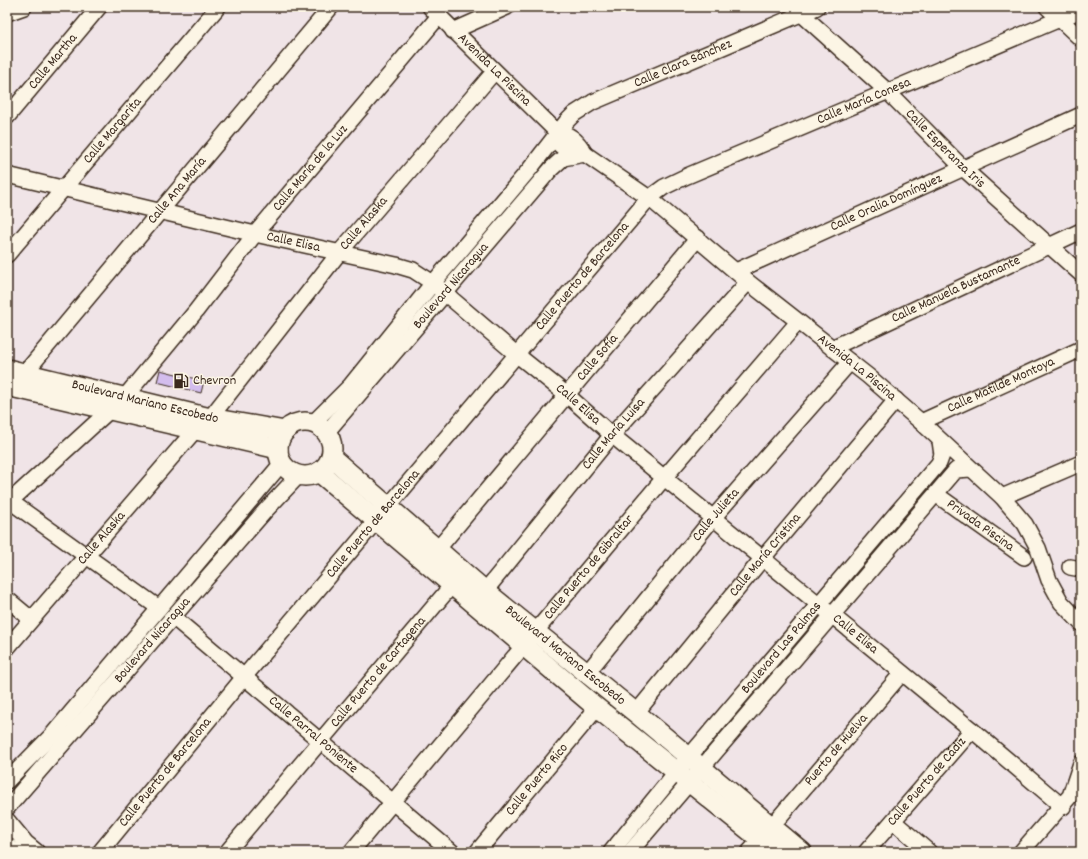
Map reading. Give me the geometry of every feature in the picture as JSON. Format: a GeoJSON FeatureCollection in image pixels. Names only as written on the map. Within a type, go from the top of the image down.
{"type":"FeatureCollection","features":[{"type":"Feature","properties":{"kind":"main road","name":"Boulevard Mariano Escobedo"},"geometry":{"type":"LineString","coordinates":[[11,380],[117,403],[203,424],[285,431]]}},
{"type":"Feature","properties":{"kind":"main road"},"geometry":{"type":"LineString","coordinates":[[298,423],[320,428],[331,444],[331,457],[324,468],[319,472],[306,476],[300,475],[287,468],[280,456],[281,436],[285,431],[298,423]]}},
{"type":"Feature","properties":{"kind":"main road","name":"Boulevard Mariano Escobedo"},"geometry":{"type":"LineString","coordinates":[[203,424],[280,456]]}},
{"type":"Feature","properties":{"kind":"main road","name":"Boulevard Mariano Escobedo"},"geometry":{"type":"LineString","coordinates":[[331,457],[381,514],[452,585],[529,639],[587,673],[636,713],[690,770],[760,839],[776,852]]}},
{"type":"Feature","properties":{"kind":"main road","name":"Boulevard Mariano Escobedo"},"geometry":{"type":"LineString","coordinates":[[319,472],[436,551],[485,591],[529,639],[597,708],[690,770]]}},
{"type":"Feature","properties":{"kind":"main road","name":"Boulevard Mariano Escobedo"},"geometry":{"type":"LineString","coordinates":[[760,839],[802,852]]}},
{"type":"Feature","properties":{"kind":"street"},"geometry":{"type":"LineString","coordinates":[[7,13],[24,7]]}},
{"type":"Feature","properties":{"kind":"street","name":"Calle Martha"},"geometry":{"type":"LineString","coordinates":[[7,117],[99,7]]}},
{"type":"Feature","properties":{"kind":"street","name":"Calle Margarita"},"geometry":{"type":"LineString","coordinates":[[7,255],[218,7]]}},
{"type":"Feature","properties":{"kind":"street","name":"Calle Ana María"},"geometry":{"type":"LineString","coordinates":[[11,380],[161,212],[331,7]]}},
{"type":"Feature","properties":{"kind":"street"},"geometry":{"type":"LineString","coordinates":[[453,31],[507,7]]}},
{"type":"Feature","properties":{"kind":"street","name":"Calle Clara Sánchez"},"geometry":{"type":"LineString","coordinates":[[558,133],[574,114],[593,102],[797,10],[817,7]]}},
{"type":"Feature","properties":{"kind":"street"},"geometry":{"type":"LineString","coordinates":[[1047,7],[1081,39]]}},
{"type":"Feature","properties":{"kind":"street","name":"Calle Esperanza Iris"},"geometry":{"type":"LineString","coordinates":[[797,10],[887,91],[964,168],[1081,274]]}},
{"type":"Feature","properties":{"kind":"street","name":"Calle María Conesa"},"geometry":{"type":"LineString","coordinates":[[649,198],[673,182],[1081,10]]}},
{"type":"Feature","properties":{"kind":"street","name":"Avenida La Piscina"},"geometry":{"type":"LineString","coordinates":[[434,12],[558,133],[560,145],[566,150],[585,154],[649,198],[698,238],[748,282],[896,400],[940,441],[964,470],[1002,497],[1025,524],[1038,548],[1049,580],[1061,602],[1081,623]]}},
{"type":"Feature","properties":{"kind":"street","name":"Calle María de la Luz"},"geometry":{"type":"LineString","coordinates":[[8,502],[117,403],[196,311],[255,234],[434,12]]}},
{"type":"Feature","properties":{"kind":"street","name":"Calle Alaska"},"geometry":{"type":"LineString","coordinates":[[7,648],[203,424],[339,253],[494,72]]}},
{"type":"Feature","properties":{"kind":"street","name":"Calle Oralia Domínguez"},"geometry":{"type":"LineString","coordinates":[[736,271],[1081,115]]}},
{"type":"Feature","properties":{"kind":"street","name":"Boulevard Nicaragua"},"geometry":{"type":"LineString","coordinates":[[320,428],[351,384],[558,133]]}},
{"type":"Feature","properties":{"kind":"street","name":"Boulevard Nicaragua"},"geometry":{"type":"LineString","coordinates":[[320,428],[445,293],[551,169],[563,158],[585,154]]}},
{"type":"Feature","properties":{"kind":"street","name":"Calle Elisa"},"geometry":{"type":"LineString","coordinates":[[7,175],[406,268],[433,283],[516,354],[566,394],[612,435],[972,730],[1071,800]]}},
{"type":"Feature","properties":{"kind":"street","name":"Calle Puerto de Barcelona"},"geometry":{"type":"LineString","coordinates":[[100,852],[244,677],[649,198]]}},
{"type":"Feature","properties":{"kind":"street","name":"Calle Manuela Bustamante"},"geometry":{"type":"LineString","coordinates":[[832,348],[1081,231]]}},
{"type":"Feature","properties":{"kind":"street","name":"Calle Sofía"},"geometry":{"type":"LineString","coordinates":[[436,551],[698,238]]}},
{"type":"Feature","properties":{"kind":"street","name":"Calle María Luisa"},"geometry":{"type":"LineString","coordinates":[[485,591],[612,435],[748,282]]}},
{"type":"Feature","properties":{"kind":"street","name":"Calle Puerto de Gibraltar"},"geometry":{"type":"LineString","coordinates":[[351,852],[664,478],[798,322]]}},
{"type":"Feature","properties":{"kind":"street","name":"Calle Matilde Montoya"},"geometry":{"type":"LineString","coordinates":[[921,422],[1081,349]]}},
{"type":"Feature","properties":{"kind":"street","name":"Calle Julieta"},"geometry":{"type":"LineString","coordinates":[[587,673],[713,518],[850,362]]}},
{"type":"Feature","properties":{"kind":"street","name":"Calle María Cristina"},"geometry":{"type":"LineString","coordinates":[[636,713],[762,559],[896,400]]}},
{"type":"Feature","properties":{"kind":"street"},"geometry":{"type":"LineString","coordinates":[[940,441],[942,459],[951,461],[964,470]]}},
{"type":"Feature","properties":{"kind":"street","name":"Boulevard Nicaragua"},"geometry":{"type":"LineString","coordinates":[[7,781],[52,735],[159,608],[280,456]]}},
{"type":"Feature","properties":{"kind":"street","name":"Boulevard Las Palmas"},"geometry":{"type":"LineString","coordinates":[[630,852],[690,770],[819,605],[942,459]]}},
{"type":"Feature","properties":{"kind":"street"},"geometry":{"type":"LineString","coordinates":[[1002,497],[1081,463]]}},
{"type":"Feature","properties":{"kind":"street","name":"Boulevard Las Palmas"},"geometry":{"type":"LineString","coordinates":[[611,852],[690,770],[833,616],[937,495],[964,470]]}},
{"type":"Feature","properties":{"kind":"street","name":"Boulevard Nicaragua"},"geometry":{"type":"LineString","coordinates":[[7,808],[268,507],[300,475]]}},
{"type":"Feature","properties":{"kind":"street","name":"Privada Piscina"},"geometry":{"type":"LineString","coordinates":[[937,495],[1024,557]]}},
{"type":"Feature","properties":{"kind":"street"},"geometry":{"type":"LineString","coordinates":[[8,502],[159,608]]}},
{"type":"Feature","properties":{"kind":"street","name":"Calle Puerto de Cartagena"},"geometry":{"type":"LineString","coordinates":[[227,852],[452,585]]}},
{"type":"Feature","properties":{"kind":"street"},"geometry":{"type":"LineString","coordinates":[[7,599],[31,619]]}},
{"type":"Feature","properties":{"kind":"street","name":"Calle Parral Poniente"},"geometry":{"type":"LineString","coordinates":[[173,617],[452,852]]}},
{"type":"Feature","properties":{"kind":"street","name":"Puerto de Huelva"},"geometry":{"type":"LineString","coordinates":[[760,839],[902,673]]}},
{"type":"Feature","properties":{"kind":"street","name":"Calle Puerto Rico"},"geometry":{"type":"LineString","coordinates":[[477,852],[597,708]]}},
{"type":"Feature","properties":{"kind":"street","name":"Calle Puerto de Cádiz"},"geometry":{"type":"LineString","coordinates":[[866,852],[972,730]]}},
{"type":"Feature","properties":{"kind":"street"},"geometry":{"type":"LineString","coordinates":[[1024,851],[1071,800],[1078,781],[1081,763]]}},
{"type":"Feature","properties":{"kind":"street"},"geometry":{"type":"LineString","coordinates":[[7,820],[26,843],[37,852]]}},
{"type":"Feature","properties":{"kind":"street"},"geometry":{"type":"LineString","coordinates":[[893,821],[929,852]]}},
{"type":"Feature","properties":{"kind":"street"},"geometry":{"type":"LineString","coordinates":[[7,845],[16,852]]}},
{"type":"Feature","properties":{"kind":"building","name":"Chevron"},"geometry":{"type":"Polygon","coordinates":[[[160,370],[204,381],[201,393],[157,382],[160,370]]]}},
{"type":"Feature","properties":{"kind":"place","name":"Chevron"},"geometry":{"type":"Point","coordinates":[181,381]}}]}
